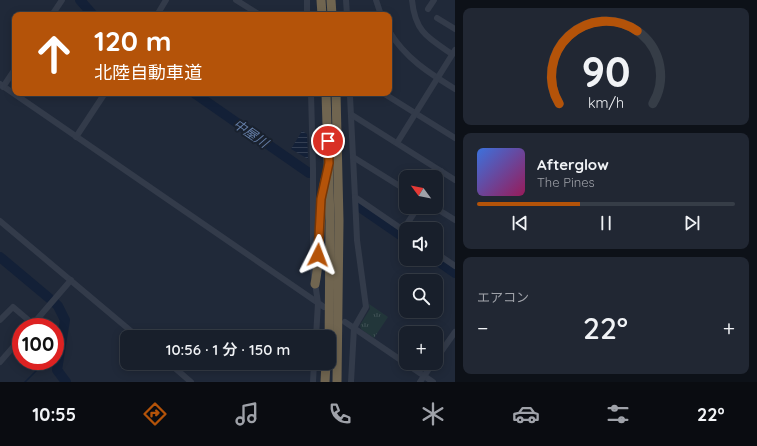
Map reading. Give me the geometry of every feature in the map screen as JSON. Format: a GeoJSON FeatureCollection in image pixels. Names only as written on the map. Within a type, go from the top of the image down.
{"type":"FeatureCollection","features":[{"type":"Feature","properties":{"kind":"highway"},"geometry":{"type":"LineString","coordinates":[[322,0],[322,12]]}},
{"type":"Feature","properties":{"kind":"highway"},"geometry":{"type":"LineString","coordinates":[[331,0],[332,12]]}},
{"type":"Feature","properties":{"kind":"highway"},"geometry":{"type":"LineString","coordinates":[[326,96],[329,163],[329,330]]}},
{"type":"Feature","properties":{"kind":"highway"},"geometry":{"type":"LineString","coordinates":[[336,96],[339,228],[338,382]]}},
{"type":"Feature","properties":{"kind":"highway"},"geometry":{"type":"LineString","coordinates":[[315,284],[318,270],[321,199],[329,163]]}},
{"type":"Feature","properties":{"kind":"highway"},"geometry":{"type":"LineString","coordinates":[[327,330],[330,278]]}},
{"type":"Feature","properties":{"kind":"highway"},"geometry":{"type":"LineString","coordinates":[[326,382],[327,370]]}},
{"type":"Feature","properties":{"kind":"street"},"geometry":{"type":"LineString","coordinates":[[54,12],[62,0]]}},
{"type":"Feature","properties":{"kind":"street"},"geometry":{"type":"LineString","coordinates":[[159,12],[166,0]]}},
{"type":"Feature","properties":{"kind":"street"},"geometry":{"type":"LineString","coordinates":[[236,0],[255,12]]}},
{"type":"Feature","properties":{"kind":"street"},"geometry":{"type":"LineString","coordinates":[[307,0],[307,12]]}},
{"type":"Feature","properties":{"kind":"street"},"geometry":{"type":"LineString","coordinates":[[346,0],[347,12]]}},
{"type":"Feature","properties":{"kind":"street"},"geometry":{"type":"LineString","coordinates":[[376,0],[380,12]]}},
{"type":"Feature","properties":{"kind":"street"},"geometry":{"type":"LineString","coordinates":[[397,143],[454,52],[430,40],[422,32],[415,19],[412,0]]}},
{"type":"Feature","properties":{"kind":"street"},"geometry":{"type":"LineString","coordinates":[[428,9],[434,0]]}},
{"type":"Feature","properties":{"kind":"street"},"geometry":{"type":"LineString","coordinates":[[437,18],[455,29]]}},
{"type":"Feature","properties":{"kind":"street"},"geometry":{"type":"LineString","coordinates":[[392,35],[408,56],[437,78],[455,89]]}},
{"type":"Feature","properties":{"kind":"street"},"geometry":{"type":"LineString","coordinates":[[12,74],[2,86],[12,93]]}},
{"type":"Feature","properties":{"kind":"street"},"geometry":{"type":"LineString","coordinates":[[17,96],[324,307]]}},
{"type":"Feature","properties":{"kind":"street"},"geometry":{"type":"LineString","coordinates":[[76,137],[104,96]]}},
{"type":"Feature","properties":{"kind":"street"},"geometry":{"type":"LineString","coordinates":[[311,96],[313,269],[318,303],[316,330]]}},
{"type":"Feature","properties":{"kind":"street"},"geometry":{"type":"LineString","coordinates":[[350,96],[352,115],[356,240],[366,307],[354,328],[351,382]]}},
{"type":"Feature","properties":{"kind":"street"},"geometry":{"type":"LineString","coordinates":[[388,96],[455,138]]}},
{"type":"Feature","properties":{"kind":"street"},"geometry":{"type":"LineString","coordinates":[[352,115],[439,170]]}},
{"type":"Feature","properties":{"kind":"street"},"geometry":{"type":"LineString","coordinates":[[353,157],[399,186]]}},
{"type":"Feature","properties":{"kind":"street"},"geometry":{"type":"LineString","coordinates":[[443,172],[455,180]]}},
{"type":"Feature","properties":{"kind":"street"},"geometry":{"type":"LineString","coordinates":[[355,197],[399,227]]}},
{"type":"Feature","properties":{"kind":"street"},"geometry":{"type":"LineString","coordinates":[[443,213],[455,220]]}},
{"type":"Feature","properties":{"kind":"street"},"geometry":{"type":"LineString","coordinates":[[0,221],[130,330]]}},
{"type":"Feature","properties":{"kind":"street"},"geometry":{"type":"LineString","coordinates":[[443,258],[455,266]]}},
{"type":"Feature","properties":{"kind":"street"},"geometry":{"type":"LineString","coordinates":[[38,318],[70,280]]}},
{"type":"Feature","properties":{"kind":"street"},"geometry":{"type":"LineString","coordinates":[[0,320],[13,307],[23,318]]}},
{"type":"Feature","properties":{"kind":"street"},"geometry":{"type":"LineString","coordinates":[[345,322],[433,382]]}},
{"type":"Feature","properties":{"kind":"street"},"geometry":{"type":"LineString","coordinates":[[443,349],[455,332]]}},
{"type":"Feature","properties":{"kind":"street"},"geometry":{"type":"LineString","coordinates":[[0,362],[12,348]]}},
{"type":"Feature","properties":{"kind":"street"},"geometry":{"type":"LineString","coordinates":[[177,370],[191,382]]}},
{"type":"Feature","properties":{"kind":"street"},"geometry":{"type":"LineString","coordinates":[[313,382],[314,370]]}},
{"type":"Feature","properties":{"kind":"street"},"geometry":{"type":"LineString","coordinates":[[420,382],[428,370]]}},
{"type":"Feature","properties":{"kind":"green space"},"geometry":{"type":"Polygon","coordinates":[[[369,304],[388,317],[374,338],[361,329],[360,325],[370,309],[369,304]]]}},
{"type":"Feature","properties":{"kind":"water"},"geometry":{"type":"Polygon","coordinates":[[[302,131],[307,134],[308,159],[291,149],[302,131]]]}},
{"type":"Feature","properties":{"kind":"waterway","name":"中屋川"},"geometry":{"type":"LineString","coordinates":[[80,0],[90,12]]}},
{"type":"Feature","properties":{"kind":"waterway","name":"中屋川"},"geometry":{"type":"LineString","coordinates":[[198,96],[309,173]]}},
{"type":"Feature","properties":{"kind":"waterway","name":"中屋川"},"geometry":{"type":"LineString","coordinates":[[358,206],[399,234]]}},
{"type":"Feature","properties":{"kind":"waterway"},"geometry":{"type":"LineString","coordinates":[[0,257],[49,298]]}},
{"type":"Feature","properties":{"kind":"waterway","name":"中屋川"},"geometry":{"type":"LineString","coordinates":[[443,265],[455,273]]}},
{"type":"Feature","properties":{"kind":"waterway"},"geometry":{"type":"LineString","coordinates":[[55,303],[65,320],[57,370],[66,382]]}},
{"type":"Feature","properties":{"kind":"waterway"},"geometry":{"type":"LineString","coordinates":[[25,382],[37,370]]}},
{"type":"Feature","properties":{"kind":"route"},"geometry":{"type":"LineString","coordinates":[[318,255],[321,199],[329,163],[328,141]]}}]}
